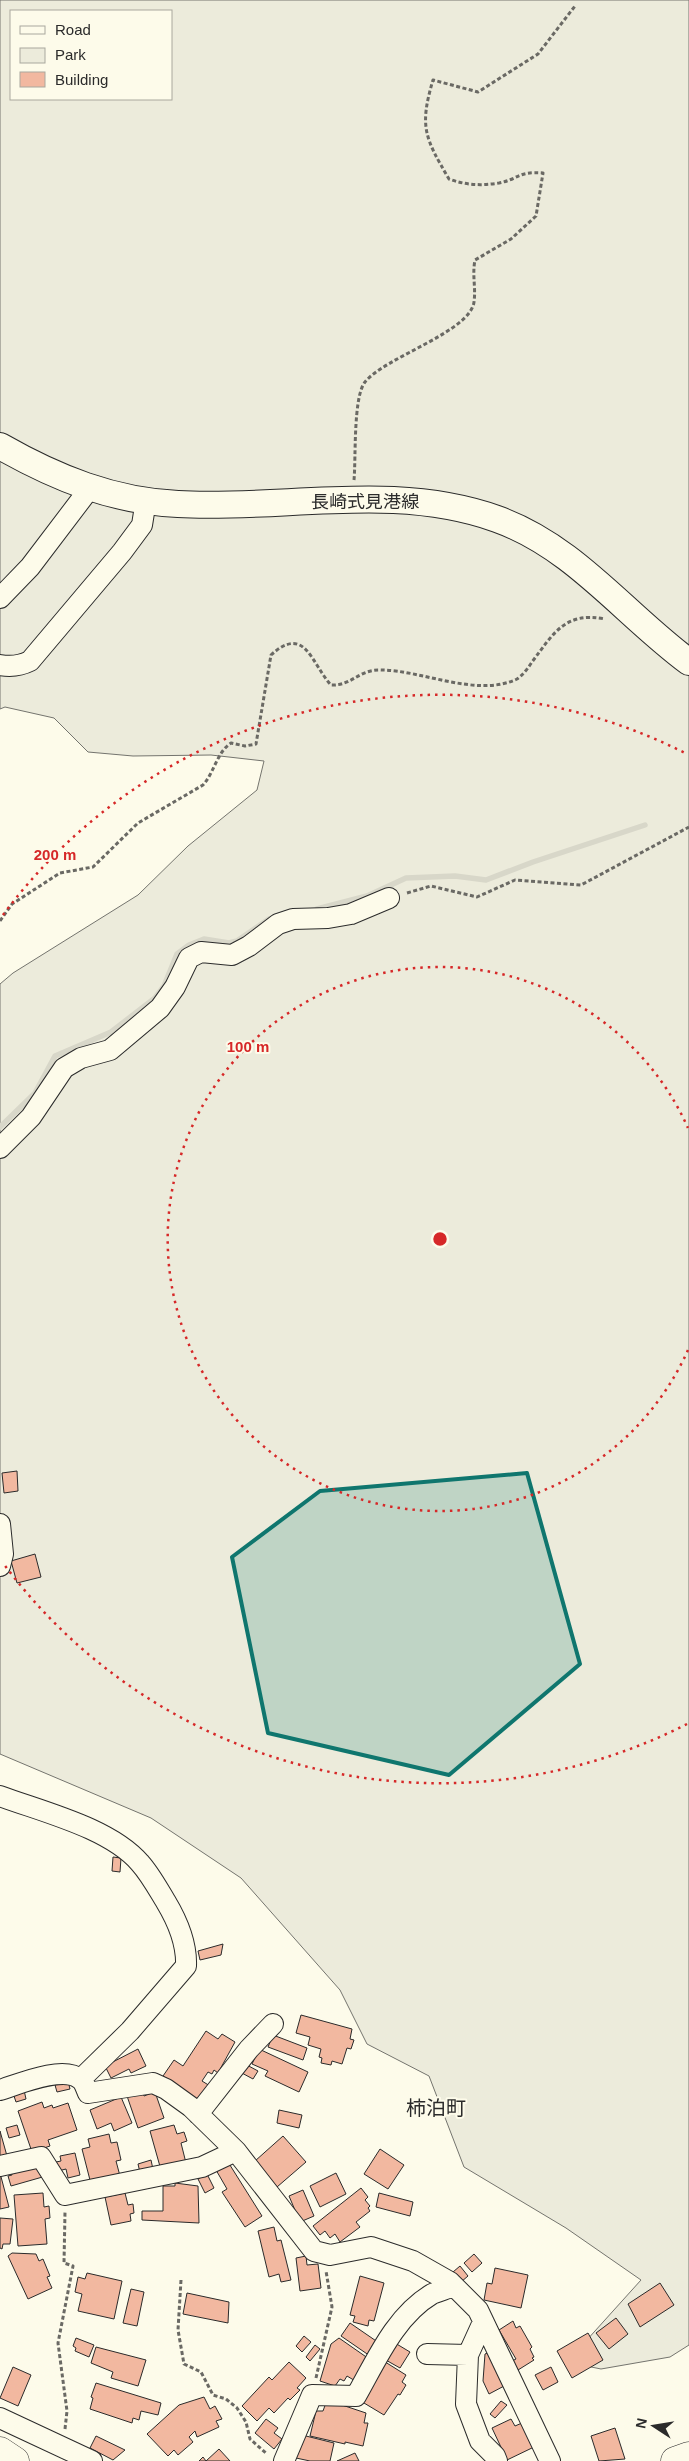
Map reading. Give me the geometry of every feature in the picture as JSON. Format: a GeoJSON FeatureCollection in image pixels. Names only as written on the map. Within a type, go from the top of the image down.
{"type":"FeatureCollection","features":[{"type":"Feature","properties":{"kind":"highway"},"geometry":{"type":"LineString","coordinates":[[0,2451],[15,2461]]}},
{"type":"Feature","properties":{"kind":"highway"},"geometry":{"type":"LineString","coordinates":[[674,2461],[689,2456]]}},
{"type":"Feature","properties":{"kind":"main road","name":"長崎式見港線"},"geometry":{"type":"LineString","coordinates":[[0,446],[41,470],[103,493],[146,500],[178,504],[224,505],[413,500],[454,506],[497,519],[533,534],[599,583],[689,662]]}},
{"type":"Feature","properties":{"kind":"street"},"geometry":{"type":"LineString","coordinates":[[0,598],[30,567],[90,488]]}},
{"type":"Feature","properties":{"kind":"street"},"geometry":{"type":"LineString","coordinates":[[0,664],[15,666],[30,661],[116,559],[142,525],[146,500]]}},
{"type":"Feature","properties":{"kind":"street"},"geometry":{"type":"LineString","coordinates":[[0,1148],[31,1117],[64,1068],[81,1058],[110,1050],[160,1008],[175,987],[189,958],[201,952],[232,955],[249,946],[278,924],[293,919],[328,918],[351,914],[389,898]]}},
{"type":"Feature","properties":{"kind":"street"},"geometry":{"type":"LineString","coordinates":[[0,1524],[3,1554],[0,1566]]}},
{"type":"Feature","properties":{"kind":"street"},"geometry":{"type":"LineString","coordinates":[[0,1796],[111,1840],[140,1863],[175,1917],[183,1938],[187,1953],[186,1966],[130,2032],[81,2079]]}},
{"type":"Feature","properties":{"kind":"street"},"geometry":{"type":"LineString","coordinates":[[198,2114],[249,2049],[273,2024]]}},
{"type":"Feature","properties":{"kind":"street"},"geometry":{"type":"LineString","coordinates":[[0,2090],[45,2076],[68,2073],[81,2079],[88,2092],[153,2083],[166,2088],[198,2114],[236,2151],[314,2251],[330,2255],[371,2247],[413,2261],[454,2286],[478,2310],[550,2461]]}},
{"type":"Feature","properties":{"kind":"street"},"geometry":{"type":"LineString","coordinates":[[0,2166],[41,2157],[66,2195],[202,2167],[236,2151]]}},
{"type":"Feature","properties":{"kind":"street"},"geometry":{"type":"LineString","coordinates":[[277,2458],[312,2395],[356,2396],[394,2331],[408,2313],[432,2294],[454,2286]]}},
{"type":"Feature","properties":{"kind":"street"},"geometry":{"type":"LineString","coordinates":[[483,2322],[468,2355],[466,2404],[480,2441],[495,2456],[497,2461]]}},
{"type":"Feature","properties":{"kind":"street"},"geometry":{"type":"LineString","coordinates":[[427,2354],[468,2355]]}},
{"type":"Feature","properties":{"kind":"street"},"geometry":{"type":"LineString","coordinates":[[0,2418],[92,2461]]}},
{"type":"Feature","properties":{"kind":"path"},"geometry":{"type":"LineString","coordinates":[[352,501],[357,450],[356,408],[364,383],[385,367],[462,322],[474,304],[472,273],[475,260],[511,239],[536,216],[543,173],[527,171],[499,183],[465,185],[449,179],[428,143],[424,108],[433,80],[478,92],[538,54],[575,6]]}},
{"type":"Feature","properties":{"kind":"path"},"geometry":{"type":"LineString","coordinates":[[0,921],[12,904],[60,873],[93,867],[138,823],[204,786],[225,747],[231,743],[245,746],[256,744],[271,656],[282,645],[293,642],[302,645],[331,685],[348,683],[359,674],[378,670],[484,685],[506,683],[519,678],[556,631],[571,619],[596,618],[611,621]]}},
{"type":"Feature","properties":{"kind":"path"},"geometry":{"type":"LineString","coordinates":[[389,898],[431,886],[477,897],[515,880],[581,884],[689,827]]}},
{"type":"Feature","properties":{"kind":"path"},"geometry":{"type":"LineString","coordinates":[[59,2446],[67,2421],[67,2411],[58,2342],[73,2266],[64,2263],[66,2195]]}},
{"type":"Feature","properties":{"kind":"path"},"geometry":{"type":"LineString","coordinates":[[312,2395],[332,2307],[322,2254]]}},
{"type":"Feature","properties":{"kind":"path"},"geometry":{"type":"LineString","coordinates":[[180,2280],[178,2330],[184,2364],[201,2372],[213,2395],[226,2400],[237,2408],[246,2422],[250,2439],[277,2458]]}},
{"type":"Feature","properties":{"kind":"highlighted area"},"geometry":{"type":"Polygon","coordinates":[[[527,1473],[580,1664],[449,1775],[268,1733],[232,1557],[320,1491],[527,1473]]]}},
{"type":"Feature","properties":{"kind":"green space"},"geometry":{"type":"Polygon","coordinates":[[[0,0],[689,0],[689,2345],[670,2357],[601,2369],[567,2362],[641,2280],[566,2228],[464,2167],[429,2076],[367,2044],[340,1990],[241,1878],[151,1818],[0,1754],[0,984],[13,973],[138,895],[188,846],[257,790],[264,761],[211,755],[133,756],[88,752],[54,718],[5,707],[0,709],[0,0]]]}},
{"type":"Feature","properties":{"kind":"building"},"geometry":{"type":"Polygon","coordinates":[[[17,1471],[18,1491],[4,1493],[2,1473],[17,1471]]]}},
{"type":"Feature","properties":{"kind":"building"},"geometry":{"type":"Polygon","coordinates":[[[35,1554],[41,1577],[17,1583],[11,1561],[35,1554]]]}},
{"type":"Feature","properties":{"kind":"building"},"geometry":{"type":"Polygon","coordinates":[[[113,1857],[121,1858],[120,1872],[112,1871],[113,1857]]]}},
{"type":"Feature","properties":{"kind":"building"},"geometry":{"type":"Polygon","coordinates":[[[223,1944],[221,1955],[200,1960],[198,1951],[223,1944]]]}},
{"type":"Feature","properties":{"kind":"building"},"geometry":{"type":"Polygon","coordinates":[[[301,2015],[352,2029],[350,2039],[354,2040],[351,2049],[347,2048],[342,2064],[332,2061],[331,2065],[321,2063],[322,2058],[319,2057],[321,2049],[308,2045],[310,2037],[296,2033],[301,2015]]]}},
{"type":"Feature","properties":{"kind":"building"},"geometry":{"type":"Polygon","coordinates":[[[206,2031],[218,2039],[222,2034],[235,2042],[218,2073],[214,2070],[212,2074],[208,2072],[202,2081],[210,2086],[200,2101],[163,2076],[174,2060],[183,2066],[206,2031]]]}},
{"type":"Feature","properties":{"kind":"building"},"geometry":{"type":"Polygon","coordinates":[[[273,2035],[307,2048],[303,2060],[268,2047],[273,2035]]]}},
{"type":"Feature","properties":{"kind":"building"},"geometry":{"type":"Polygon","coordinates":[[[138,2049],[146,2066],[131,2073],[129,2069],[111,2078],[105,2066],[138,2049]]]}},
{"type":"Feature","properties":{"kind":"building"},"geometry":{"type":"Polygon","coordinates":[[[259,2049],[308,2072],[299,2092],[265,2076],[268,2071],[252,2064],[259,2049]]]}},
{"type":"Feature","properties":{"kind":"building"},"geometry":{"type":"Polygon","coordinates":[[[245,2064],[258,2071],[253,2079],[240,2072],[245,2064]]]}},
{"type":"Feature","properties":{"kind":"building"},"geometry":{"type":"Polygon","coordinates":[[[68,2081],[70,2089],[57,2092],[55,2085],[68,2081]]]}},
{"type":"Feature","properties":{"kind":"building"},"geometry":{"type":"Polygon","coordinates":[[[24,2090],[26,2099],[16,2102],[13,2093],[24,2090]]]}},
{"type":"Feature","properties":{"kind":"building"},"geometry":{"type":"Polygon","coordinates":[[[142,2090],[144,2096],[155,2092],[164,2118],[138,2128],[127,2096],[142,2090]]]}},
{"type":"Feature","properties":{"kind":"building"},"geometry":{"type":"Polygon","coordinates":[[[121,2097],[132,2123],[114,2131],[111,2123],[97,2129],[90,2110],[121,2097]]]}},
{"type":"Feature","properties":{"kind":"building"},"geometry":{"type":"Polygon","coordinates":[[[42,2102],[44,2108],[52,2105],[53,2108],[68,2103],[77,2130],[48,2140],[50,2146],[32,2152],[18,2111],[42,2102]]]}},
{"type":"Feature","properties":{"kind":"building"},"geometry":{"type":"Polygon","coordinates":[[[279,2110],[302,2115],[299,2128],[277,2123],[279,2110]]]}},
{"type":"Feature","properties":{"kind":"building"},"geometry":{"type":"Polygon","coordinates":[[[17,2125],[20,2135],[9,2138],[6,2128],[17,2125]]]}},
{"type":"Feature","properties":{"kind":"building"},"geometry":{"type":"Polygon","coordinates":[[[174,2125],[177,2134],[184,2132],[187,2141],[181,2143],[186,2163],[161,2170],[150,2131],[174,2125]]]}},
{"type":"Feature","properties":{"kind":"building"},"geometry":{"type":"Polygon","coordinates":[[[0,2131],[7,2156],[0,2158],[0,2131]]]}},
{"type":"Feature","properties":{"kind":"building"},"geometry":{"type":"Polygon","coordinates":[[[109,2134],[111,2143],[117,2142],[121,2160],[116,2161],[120,2176],[91,2184],[82,2149],[90,2147],[88,2139],[109,2134]]]}},
{"type":"Feature","properties":{"kind":"building"},"geometry":{"type":"Polygon","coordinates":[[[283,2136],[306,2162],[277,2187],[255,2161],[283,2136]]]}},
{"type":"Feature","properties":{"kind":"building"},"geometry":{"type":"Polygon","coordinates":[[[380,2149],[404,2165],[388,2189],[364,2174],[380,2149]]]}},
{"type":"Feature","properties":{"kind":"building"},"geometry":{"type":"Polygon","coordinates":[[[75,2153],[80,2175],[68,2178],[66,2169],[58,2171],[56,2162],[61,2161],[60,2156],[75,2153]]]}},
{"type":"Feature","properties":{"kind":"building"},"geometry":{"type":"Polygon","coordinates":[[[151,2160],[154,2174],[141,2177],[138,2164],[151,2160]]]}},
{"type":"Feature","properties":{"kind":"building"},"geometry":{"type":"Polygon","coordinates":[[[228,2162],[262,2216],[245,2227],[222,2192],[227,2189],[216,2170],[228,2162]]]}},
{"type":"Feature","properties":{"kind":"building"},"geometry":{"type":"Polygon","coordinates":[[[37,2163],[46,2176],[11,2186],[8,2176],[12,2175],[11,2170],[37,2163]]]}},
{"type":"Feature","properties":{"kind":"building"},"geometry":{"type":"Polygon","coordinates":[[[0,2173],[9,2207],[0,2209],[0,2173]]]}},
{"type":"Feature","properties":{"kind":"building"},"geometry":{"type":"Polygon","coordinates":[[[336,2173],[346,2194],[320,2207],[310,2186],[336,2173]]]}},
{"type":"Feature","properties":{"kind":"building"},"geometry":{"type":"Polygon","coordinates":[[[207,2174],[214,2188],[205,2193],[198,2179],[207,2174]]]}},
{"type":"Feature","properties":{"kind":"building"},"geometry":{"type":"Polygon","coordinates":[[[175,2183],[198,2186],[199,2223],[142,2220],[142,2211],[163,2211],[163,2186],[175,2186],[175,2183]]]}},
{"type":"Feature","properties":{"kind":"building"},"geometry":{"type":"Polygon","coordinates":[[[361,2188],[368,2197],[365,2200],[370,2206],[368,2208],[370,2211],[356,2222],[360,2227],[340,2242],[335,2234],[330,2238],[325,2231],[320,2235],[313,2226],[361,2188]]]}},
{"type":"Feature","properties":{"kind":"building"},"geometry":{"type":"Polygon","coordinates":[[[303,2190],[314,2216],[300,2222],[289,2196],[303,2190]]]}},
{"type":"Feature","properties":{"kind":"building"},"geometry":{"type":"Polygon","coordinates":[[[43,2193],[44,2207],[49,2206],[50,2218],[45,2219],[47,2244],[18,2246],[14,2195],[43,2193]]]}},
{"type":"Feature","properties":{"kind":"building"},"geometry":{"type":"Polygon","coordinates":[[[125,2193],[128,2205],[133,2204],[134,2213],[130,2214],[131,2221],[111,2225],[105,2197],[125,2193]]]}},
{"type":"Feature","properties":{"kind":"building"},"geometry":{"type":"Polygon","coordinates":[[[379,2193],[413,2202],[410,2216],[376,2207],[379,2193]]]}},
{"type":"Feature","properties":{"kind":"building"},"geometry":{"type":"Polygon","coordinates":[[[0,2218],[13,2219],[10,2244],[3,2244],[2,2249],[0,2248],[0,2218]]]}},
{"type":"Feature","properties":{"kind":"building"},"geometry":{"type":"Polygon","coordinates":[[[274,2227],[277,2241],[281,2240],[291,2280],[281,2282],[279,2274],[269,2277],[258,2231],[274,2227]]]}},
{"type":"Feature","properties":{"kind":"building"},"geometry":{"type":"Polygon","coordinates":[[[12,2253],[36,2254],[39,2261],[43,2259],[50,2276],[47,2277],[52,2288],[28,2299],[8,2256],[12,2253]]]}},
{"type":"Feature","properties":{"kind":"building"},"geometry":{"type":"Polygon","coordinates":[[[474,2254],[482,2263],[472,2272],[464,2263],[474,2254]]]}},
{"type":"Feature","properties":{"kind":"building"},"geometry":{"type":"Polygon","coordinates":[[[306,2256],[307,2265],[318,2264],[321,2288],[300,2291],[296,2258],[306,2256]]]}},
{"type":"Feature","properties":{"kind":"building"},"geometry":{"type":"Polygon","coordinates":[[[460,2266],[468,2276],[461,2282],[453,2272],[460,2266]]]}},
{"type":"Feature","properties":{"kind":"building"},"geometry":{"type":"Polygon","coordinates":[[[495,2268],[528,2275],[521,2308],[484,2300],[487,2283],[492,2284],[495,2268]]]}},
{"type":"Feature","properties":{"kind":"building"},"geometry":{"type":"Polygon","coordinates":[[[87,2273],[122,2281],[114,2319],[78,2311],[82,2294],[75,2292],[78,2277],[85,2279],[87,2273]]]}},
{"type":"Feature","properties":{"kind":"building"},"geometry":{"type":"Polygon","coordinates":[[[360,2276],[384,2283],[374,2321],[369,2320],[368,2326],[353,2322],[355,2316],[350,2315],[360,2276]]]}},
{"type":"Feature","properties":{"kind":"building"},"geometry":{"type":"Polygon","coordinates":[[[660,2283],[674,2305],[640,2327],[628,2304],[660,2283]]]}},
{"type":"Feature","properties":{"kind":"building"},"geometry":{"type":"Polygon","coordinates":[[[131,2289],[144,2292],[137,2326],[123,2323],[131,2289]]]}},
{"type":"Feature","properties":{"kind":"building"},"geometry":{"type":"Polygon","coordinates":[[[187,2293],[229,2302],[228,2323],[183,2314],[187,2293]]]}},
{"type":"Feature","properties":{"kind":"building"},"geometry":{"type":"Polygon","coordinates":[[[616,2318],[628,2334],[609,2349],[596,2333],[616,2318]]]}},
{"type":"Feature","properties":{"kind":"building"},"geometry":{"type":"Polygon","coordinates":[[[513,2321],[516,2328],[520,2326],[532,2347],[530,2349],[534,2357],[532,2358],[534,2360],[518,2370],[512,2361],[516,2359],[499,2330],[513,2321]]]}},
{"type":"Feature","properties":{"kind":"building"},"geometry":{"type":"Polygon","coordinates":[[[350,2323],[382,2345],[373,2358],[341,2336],[350,2323]]]}},
{"type":"Feature","properties":{"kind":"building"},"geometry":{"type":"Polygon","coordinates":[[[588,2333],[603,2360],[572,2378],[557,2351],[588,2333]]]}},
{"type":"Feature","properties":{"kind":"building"},"geometry":{"type":"Polygon","coordinates":[[[304,2336],[311,2342],[302,2352],[296,2346],[304,2336]]]}},
{"type":"Feature","properties":{"kind":"building"},"geometry":{"type":"Polygon","coordinates":[[[76,2338],[94,2345],[89,2357],[75,2351],[76,2348],[73,2346],[76,2338]]]}},
{"type":"Feature","properties":{"kind":"building"},"geometry":{"type":"Polygon","coordinates":[[[339,2338],[372,2361],[357,2382],[347,2376],[344,2381],[340,2379],[335,2386],[320,2381],[331,2344],[339,2338]]]}},
{"type":"Feature","properties":{"kind":"building"},"geometry":{"type":"Polygon","coordinates":[[[395,2343],[410,2352],[400,2368],[384,2359],[395,2343]]]}},
{"type":"Feature","properties":{"kind":"building"},"geometry":{"type":"Polygon","coordinates":[[[315,2345],[320,2349],[310,2361],[306,2357],[315,2345]]]}},
{"type":"Feature","properties":{"kind":"building"},"geometry":{"type":"Polygon","coordinates":[[[96,2347],[146,2360],[138,2386],[111,2378],[113,2372],[91,2363],[96,2347]]]}},
{"type":"Feature","properties":{"kind":"building"},"geometry":{"type":"Polygon","coordinates":[[[490,2352],[506,2385],[489,2394],[483,2381],[485,2354],[490,2352]]]}},
{"type":"Feature","properties":{"kind":"building"},"geometry":{"type":"Polygon","coordinates":[[[382,2360],[406,2375],[402,2382],[406,2385],[384,2415],[359,2400],[382,2360]]]}},
{"type":"Feature","properties":{"kind":"building"},"geometry":{"type":"Polygon","coordinates":[[[289,2362],[306,2378],[297,2388],[300,2390],[290,2400],[288,2398],[274,2413],[269,2408],[257,2421],[242,2406],[269,2377],[272,2380],[289,2362]]]}},
{"type":"Feature","properties":{"kind":"building"},"geometry":{"type":"Polygon","coordinates":[[[13,2367],[31,2375],[18,2406],[0,2398],[13,2367]]]}},
{"type":"Feature","properties":{"kind":"building"},"geometry":{"type":"Polygon","coordinates":[[[551,2367],[558,2382],[543,2390],[535,2375],[551,2367]]]}},
{"type":"Feature","properties":{"kind":"building"},"geometry":{"type":"Polygon","coordinates":[[[96,2383],[161,2403],[158,2415],[141,2411],[139,2420],[133,2418],[132,2423],[90,2409],[93,2398],[91,2397],[96,2383]]]}},
{"type":"Feature","properties":{"kind":"building"},"geometry":{"type":"Polygon","coordinates":[[[204,2397],[210,2409],[215,2406],[222,2419],[216,2421],[219,2427],[197,2437],[195,2431],[189,2437],[193,2442],[178,2455],[174,2450],[168,2456],[147,2434],[179,2405],[204,2397]]]}},
{"type":"Feature","properties":{"kind":"building"},"geometry":{"type":"Polygon","coordinates":[[[327,2400],[366,2413],[364,2423],[368,2423],[363,2446],[310,2436],[316,2411],[323,2411],[327,2400]]]}},
{"type":"Feature","properties":{"kind":"building"},"geometry":{"type":"Polygon","coordinates":[[[501,2401],[507,2405],[495,2418],[490,2414],[501,2401]]]}},
{"type":"Feature","properties":{"kind":"building"},"geometry":{"type":"Polygon","coordinates":[[[266,2419],[278,2428],[274,2433],[282,2439],[274,2449],[255,2433],[266,2419]]]}},
{"type":"Feature","properties":{"kind":"building"},"geometry":{"type":"Polygon","coordinates":[[[511,2419],[515,2426],[522,2423],[534,2447],[507,2460],[492,2428],[511,2419]]]}},
{"type":"Feature","properties":{"kind":"building"},"geometry":{"type":"Polygon","coordinates":[[[615,2428],[625,2459],[599,2461],[591,2436],[615,2428]]]}},
{"type":"Feature","properties":{"kind":"building"},"geometry":{"type":"Polygon","coordinates":[[[302,2435],[334,2443],[330,2461],[310,2461],[296,2458],[302,2435]]]}},
{"type":"Feature","properties":{"kind":"building"},"geometry":{"type":"Polygon","coordinates":[[[96,2436],[125,2450],[113,2460],[90,2448],[96,2436]]]}},
{"type":"Feature","properties":{"kind":"building"},"geometry":{"type":"Polygon","coordinates":[[[219,2449],[230,2461],[206,2461],[219,2449]]]}},
{"type":"Feature","properties":{"kind":"building"},"geometry":{"type":"Polygon","coordinates":[[[355,2453],[359,2461],[337,2461],[355,2453]]]}},
{"type":"Feature","properties":{"kind":"waterway"},"geometry":{"type":"LineString","coordinates":[[317,909],[367,896],[406,878],[455,876],[486,880],[533,862],[645,825]]}},
{"type":"Feature","properties":{"kind":"waterway"},"geometry":{"type":"LineString","coordinates":[[0,1127],[35,1093],[55,1056],[111,1032],[155,998],[164,986],[177,954],[189,945],[204,939],[229,943],[237,941],[269,919]]}},
{"type":"Feature","properties":{"kind":"district","name":"柿泊町"},"geometry":{"type":"Point","coordinates":[436,2108]}}]}
